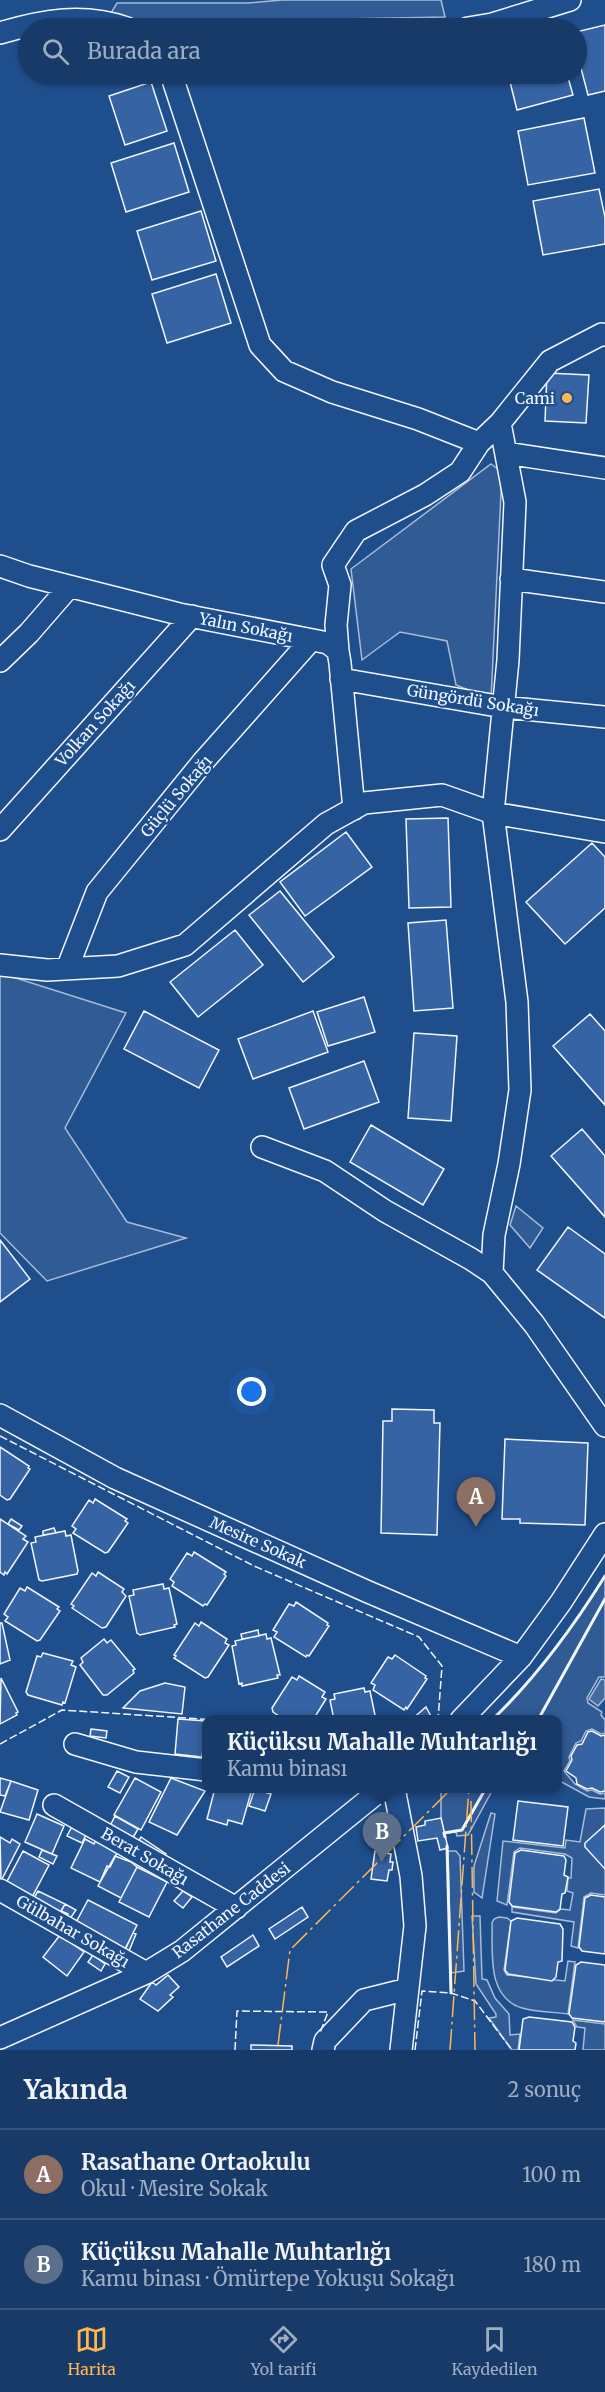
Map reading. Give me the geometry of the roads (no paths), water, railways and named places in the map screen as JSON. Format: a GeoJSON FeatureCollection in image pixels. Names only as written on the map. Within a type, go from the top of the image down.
{"type":"FeatureCollection","features":[{"type":"Feature","properties":{"kind":"street"},"geometry":{"type":"LineString","coordinates":[[512,18],[570,0]]}},
{"type":"Feature","properties":{"kind":"street"},"geometry":{"type":"LineString","coordinates":[[0,33],[18,28]]}},
{"type":"Feature","properties":{"kind":"street"},"geometry":{"type":"LineString","coordinates":[[174,84],[260,345],[284,371],[332,392],[418,419],[480,443]]}},
{"type":"Feature","properties":{"kind":"street"},"geometry":{"type":"LineString","coordinates":[[354,809],[336,625],[340,585],[333,565],[356,531],[425,495],[460,472],[480,443],[500,423],[550,361],[602,334],[605,335]]}},
{"type":"Feature","properties":{"kind":"street"},"geometry":{"type":"LineString","coordinates":[[492,1273],[494,1235],[510,1164],[519,1090],[517,1002],[494,813],[508,660],[515,501],[500,423]]}},
{"type":"Feature","properties":{"kind":"street"},"geometry":{"type":"LineString","coordinates":[[506,453],[605,468]]}},
{"type":"Feature","properties":{"kind":"street","name":"Yalın Sokağı"},"geometry":{"type":"LineString","coordinates":[[0,566],[29,576],[192,616],[328,643],[338,651]]}},
{"type":"Feature","properties":{"kind":"street"},"geometry":{"type":"LineString","coordinates":[[511,579],[605,592]]}},
{"type":"Feature","properties":{"kind":"street"},"geometry":{"type":"LineString","coordinates":[[0,661],[29,633],[69,586]]}},
{"type":"Feature","properties":{"kind":"street","name":"Volkan Sokağı"},"geometry":{"type":"LineString","coordinates":[[0,830],[192,616]]}},
{"type":"Feature","properties":{"kind":"street","name":"Güçlü Sokağı"},"geometry":{"type":"LineString","coordinates":[[67,969],[97,892],[202,763],[311,640]]}},
{"type":"Feature","properties":{"kind":"street","name":"Güngördü Sokağı"},"geometry":{"type":"LineString","coordinates":[[341,679],[503,708],[605,717]]}},
{"type":"Feature","properties":{"kind":"street"},"geometry":{"type":"LineString","coordinates":[[0,965],[47,970],[118,966],[185,945],[326,824],[364,803],[442,795],[494,813],[605,832]]}},
{"type":"Feature","properties":{"kind":"street"},"geometry":{"type":"LineString","coordinates":[[262,1147],[325,1171],[384,1211],[492,1273],[534,1324],[605,1426]]}},
{"type":"Feature","properties":{"kind":"street","name":"Mesire Sokak"},"geometry":{"type":"LineString","coordinates":[[0,1415],[115,1478],[366,1591],[521,1657]]}},
{"type":"Feature","properties":{"kind":"street"},"geometry":{"type":"LineString","coordinates":[[465,1715],[521,1657],[561,1602],[605,1534]]}},
{"type":"Feature","properties":{"kind":"street"},"geometry":{"type":"LineString","coordinates":[[75,1744],[136,1762],[202,1769]]}},
{"type":"Feature","properties":{"kind":"street","name":"Rasathane Caddesi"},"geometry":{"type":"LineString","coordinates":[[5,2031],[146,1973],[182,1951],[377,1793]]}},
{"type":"Feature","properties":{"kind":"street"},"geometry":{"type":"LineString","coordinates":[[395,1793],[406,1846],[416,1926],[400,2050]]}},
{"type":"Feature","properties":{"kind":"street","name":"Berat Sokağı"},"geometry":{"type":"LineString","coordinates":[[54,1805],[236,1908]]}},
{"type":"Feature","properties":{"kind":"street","name":"Gülbahar Sokağı"},"geometry":{"type":"LineString","coordinates":[[0,1890],[146,1973]]}},
{"type":"Feature","properties":{"kind":"street"},"geometry":{"type":"LineString","coordinates":[[323,2050],[325,2041],[364,2000],[408,1989]]}},
{"type":"Feature","properties":{"kind":"street"},"geometry":{"type":"LineString","coordinates":[[4,2050],[5,2031]]}},
{"type":"Feature","properties":{"kind":"place","name":"Cami"},"geometry":{"type":"Point","coordinates":[567,398]}},
{"type":"Feature","properties":{"kind":"place","name":"Rasathane Ortaokulu"},"geometry":{"type":"Point","coordinates":[476,1527]}},
{"type":"Feature","properties":{"kind":"place","name":"Küçüksu Mahalle Muhtarlığı"},"geometry":{"type":"Point","coordinates":[382,1862]}}]}
